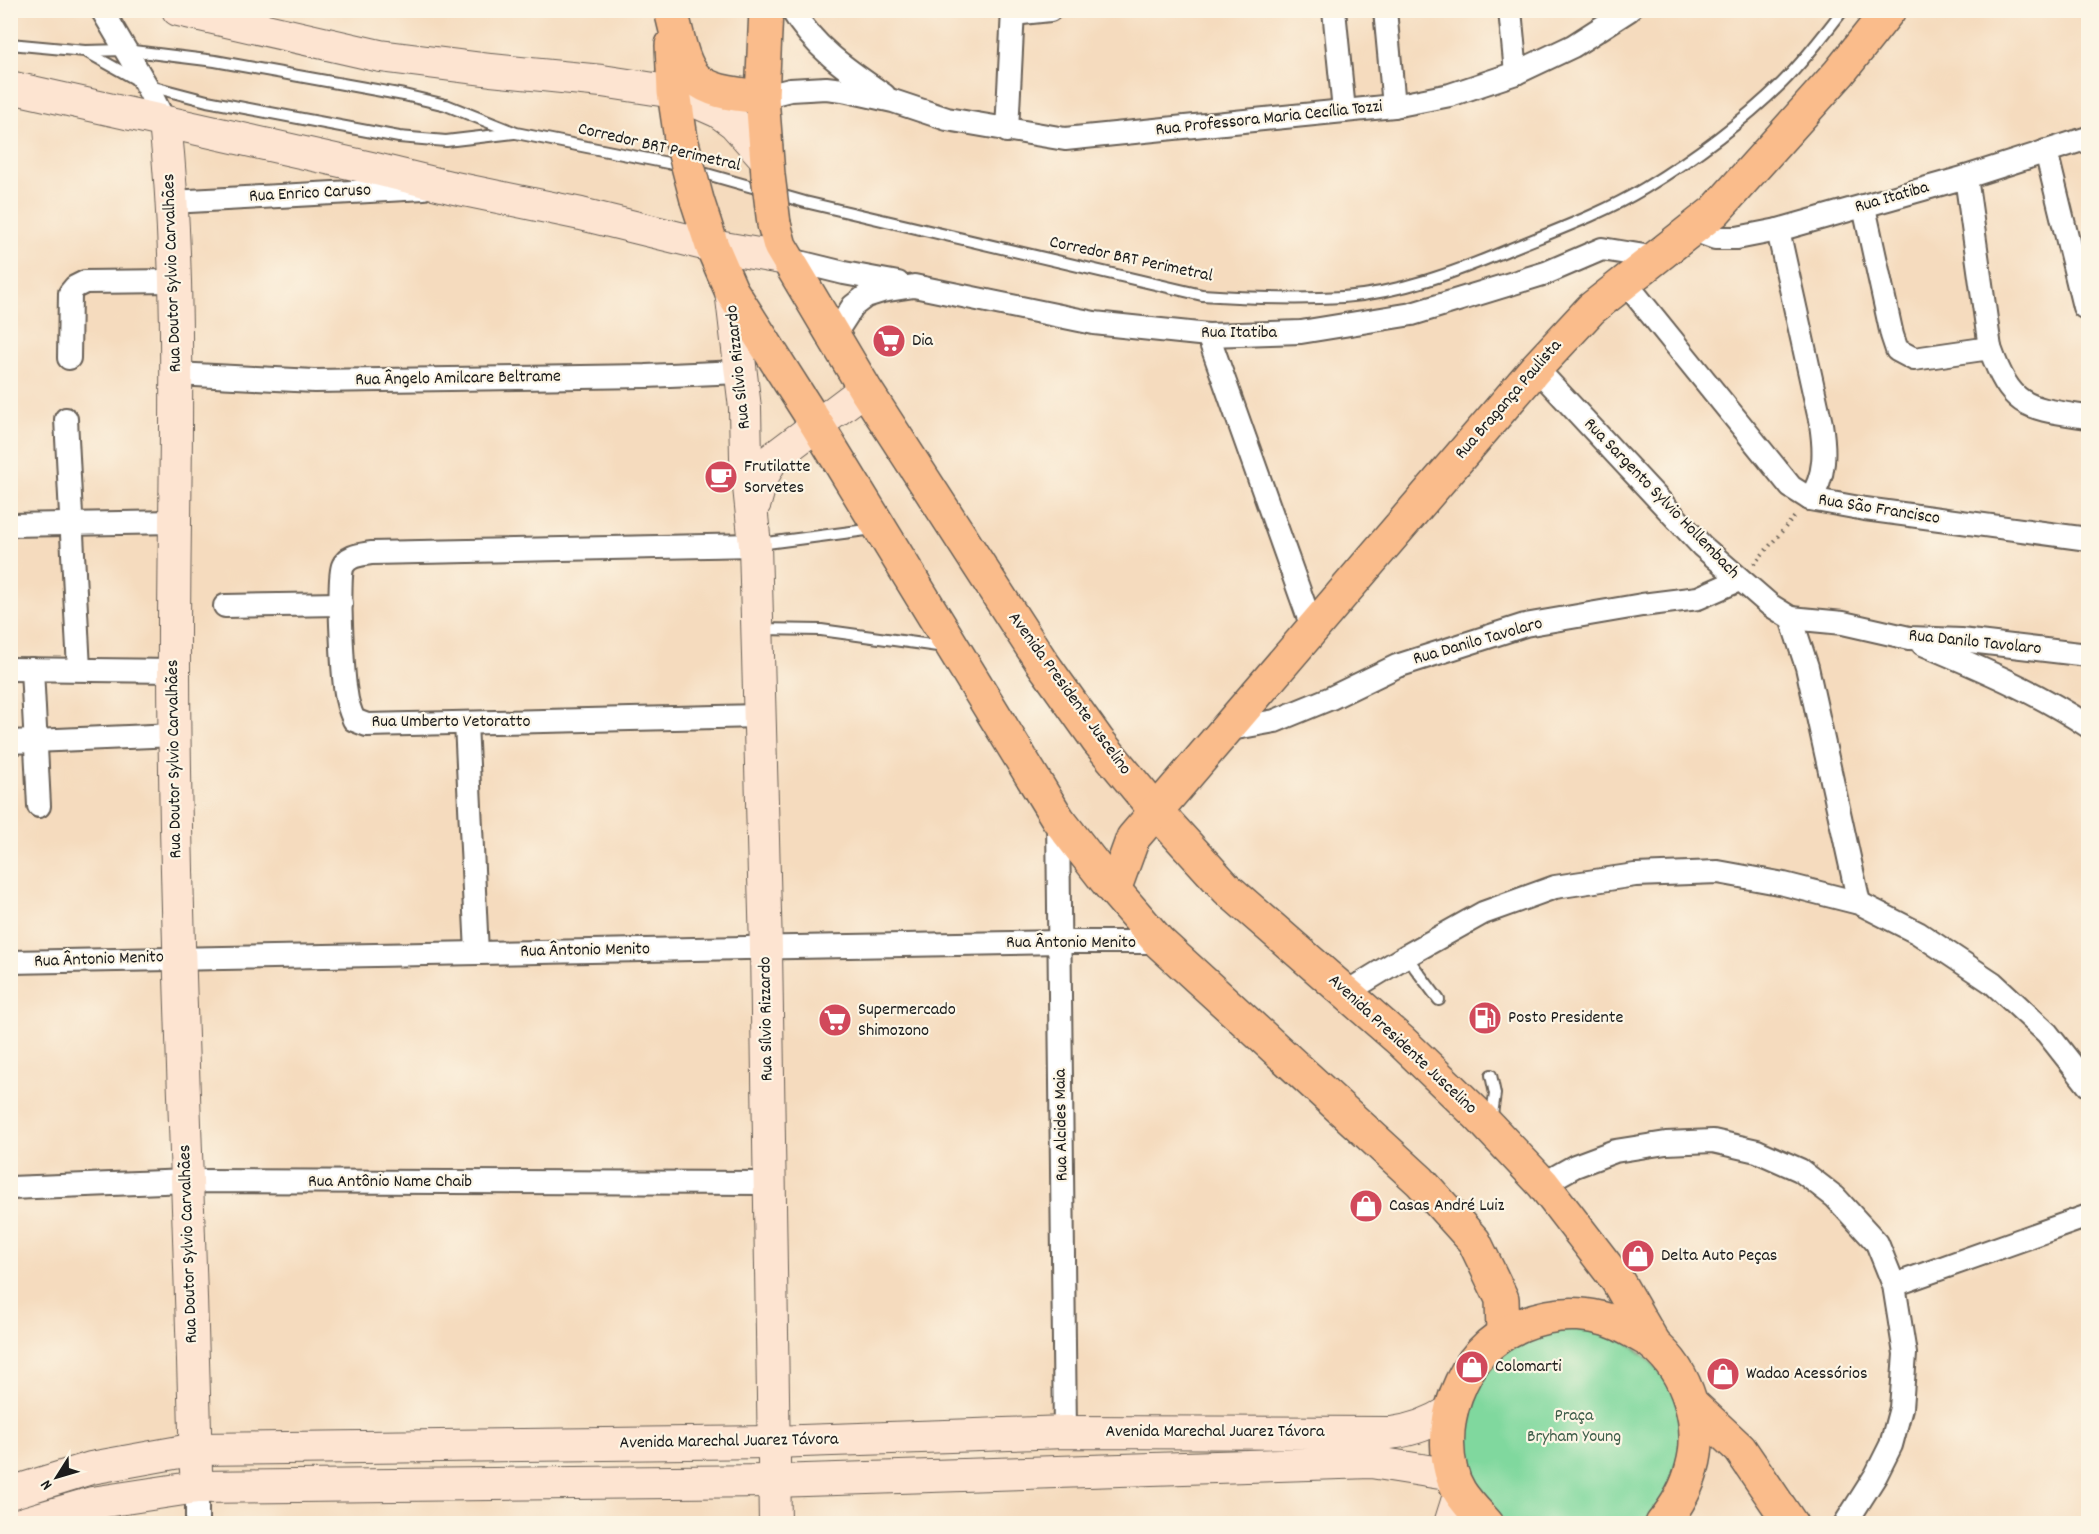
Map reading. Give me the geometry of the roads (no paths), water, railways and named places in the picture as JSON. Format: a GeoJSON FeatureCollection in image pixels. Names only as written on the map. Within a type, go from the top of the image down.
{"type":"FeatureCollection","features":[{"type":"Feature","properties":{"kind":"main road"},"geometry":{"type":"LineString","coordinates":[[671,10],[674,92],[681,139],[696,200],[731,290],[812,428],[880,528],[1058,819],[1114,890],[1160,942],[1420,1181],[1474,1241],[1502,1299],[1503,1333]]}},
{"type":"Feature","properties":{"kind":"main road"},"geometry":{"type":"LineString","coordinates":[[671,10],[683,61],[691,75],[702,84],[725,93],[762,97]]}},
{"type":"Feature","properties":{"kind":"main road","name":"Avenida Presidente Juscelino"},"geometry":{"type":"LineString","coordinates":[[766,10],[762,97],[767,167],[774,224],[780,246],[865,389],[1041,661],[1098,741],[1156,811],[1227,889],[1401,1041],[1490,1128],[1543,1184],[1617,1280],[1654,1344]]}},
{"type":"Feature","properties":{"kind":"main road","name":"Rua Bragança Paulista"},"geometry":{"type":"LineString","coordinates":[[1114,890],[1133,838],[1536,368],[1591,309],[1704,220],[1839,72],[1888,12]]}},
{"type":"Feature","properties":{"kind":"main road"},"geometry":{"type":"LineString","coordinates":[[725,93],[764,63]]}},
{"type":"Feature","properties":{"kind":"main road"},"geometry":{"type":"LineString","coordinates":[[1486,1524],[1456,1484],[1447,1444],[1449,1412],[1465,1371],[1503,1333],[1538,1318],[1575,1313],[1617,1322],[1654,1344],[1670,1361],[1682,1381],[1691,1403],[1696,1435],[1693,1467],[1682,1497],[1662,1524]]}},
{"type":"Feature","properties":{"kind":"main road"},"geometry":{"type":"LineString","coordinates":[[1691,1403],[1740,1449],[1791,1524]]}},
{"type":"Feature","properties":{"kind":"street","name":"Rua Doutor Sylvio Carvalhães"},"geometry":{"type":"LineString","coordinates":[[102,10],[146,84],[165,122],[171,202],[176,374],[174,671],[179,958],[188,1181],[197,1524]]}},
{"type":"Feature","properties":{"kind":"street"},"geometry":{"type":"LineString","coordinates":[[178,10],[380,56],[602,81],[674,92],[719,112],[734,123],[767,167]]}},
{"type":"Feature","properties":{"kind":"street","name":"Rua Professora Maria Cecília Tozzi"},"geometry":{"type":"LineString","coordinates":[[792,10],[813,39],[832,58],[893,101]]}},
{"type":"Feature","properties":{"kind":"street"},"geometry":{"type":"LineString","coordinates":[[1007,131],[1013,12],[1050,10]]}},
{"type":"Feature","properties":{"kind":"street"},"geometry":{"type":"LineString","coordinates":[[1334,10],[1344,111]]}},
{"type":"Feature","properties":{"kind":"street"},"geometry":{"type":"LineString","coordinates":[[1385,10],[1394,106]]}},
{"type":"Feature","properties":{"kind":"street"},"geometry":{"type":"LineString","coordinates":[[1510,10],[1516,73]]}},
{"type":"Feature","properties":{"kind":"street","name":"Rua Professora Maria Cecília Tozzi"},"geometry":{"type":"LineString","coordinates":[[762,97],[790,90],[826,88],[893,101],[947,119],[1007,131],[1065,139],[1394,106],[1450,95],[1516,73],[1573,46],[1629,10]]}},
{"type":"Feature","properties":{"kind":"street"},"geometry":{"type":"LineString","coordinates":[[10,87],[712,246],[787,259],[844,273],[914,286]]}},
{"type":"Feature","properties":{"kind":"street","name":"Rua Itatiba"},"geometry":{"type":"LineString","coordinates":[[1704,220],[1715,238],[1737,238],[1778,230],[1966,177],[2088,138]]}},
{"type":"Feature","properties":{"kind":"street"},"geometry":{"type":"LineString","coordinates":[[2046,151],[2084,307]]}},
{"type":"Feature","properties":{"kind":"street"},"geometry":{"type":"LineString","coordinates":[[1966,177],[1990,348],[2000,375],[2011,392],[2024,403],[2051,411],[2088,417]]}},
{"type":"Feature","properties":{"kind":"street","name":"Rua Enrico Caruso"},"geometry":{"type":"LineString","coordinates":[[171,202],[450,187]]}},
{"type":"Feature","properties":{"kind":"street"},"geometry":{"type":"LineString","coordinates":[[1864,207],[1897,350],[1914,359],[1990,348]]}},
{"type":"Feature","properties":{"kind":"street"},"geometry":{"type":"LineString","coordinates":[[1778,230],[1821,424],[1825,452],[1816,490],[1810,499]]}},
{"type":"Feature","properties":{"kind":"street","name":"Rua Itatiba"},"geometry":{"type":"LineString","coordinates":[[833,337],[853,306],[866,296],[914,286],[1094,323],[1208,335],[1301,332],[1412,314],[1546,273],[1602,249],[1657,258]]}},
{"type":"Feature","properties":{"kind":"street"},"geometry":{"type":"LineString","coordinates":[[69,358],[70,293],[75,287],[85,282],[174,281]]}},
{"type":"Feature","properties":{"kind":"street","name":"Rua São Francisco"},"geometry":{"type":"LineString","coordinates":[[1625,282],[1791,487],[1810,499],[1865,509],[2088,539]]}},
{"type":"Feature","properties":{"kind":"street","name":"Rua Sílvio Rizzardo"},"geometry":{"type":"LineString","coordinates":[[731,290],[742,383],[758,629],[766,949],[775,1524]]}},
{"type":"Feature","properties":{"kind":"street"},"geometry":{"type":"LineString","coordinates":[[1208,335],[1312,627]]}},
{"type":"Feature","properties":{"kind":"street","name":"Rua Sargento Sylvio Hollembach"},"geometry":{"type":"LineString","coordinates":[[1536,368],[1702,546],[1739,580],[1770,605],[1791,618]]}},
{"type":"Feature","properties":{"kind":"street","name":"Rua Ângelo Amilcare Beltrame"},"geometry":{"type":"LineString","coordinates":[[176,374],[314,381],[646,376],[742,383]]}},
{"type":"Feature","properties":{"kind":"street"},"geometry":{"type":"LineString","coordinates":[[742,383],[766,436],[775,441],[786,440],[812,428]]}},
{"type":"Feature","properties":{"kind":"street","name":"Rua Sílvio Rizzardo"},"geometry":{"type":"LineString","coordinates":[[753,530],[765,468],[772,459],[865,389]]}},
{"type":"Feature","properties":{"kind":"street"},"geometry":{"type":"LineString","coordinates":[[66,419],[79,669]]}},
{"type":"Feature","properties":{"kind":"street"},"geometry":{"type":"LineString","coordinates":[[10,525],[175,522]]}},
{"type":"Feature","properties":{"kind":"street","name":"Rua Umberto Vetoratto"},"geometry":{"type":"LineString","coordinates":[[753,530],[352,556],[344,563],[341,573],[341,604],[345,690],[349,708],[354,720],[368,725],[760,716]]}},
{"type":"Feature","properties":{"kind":"street","name":"Rua Danilo Tavolaro"},"geometry":{"type":"LineString","coordinates":[[1224,730],[1275,721],[1331,698],[1397,666],[1526,625],[1698,598],[1739,580]]}},
{"type":"Feature","properties":{"kind":"street"},"geometry":{"type":"LineString","coordinates":[[225,606],[341,604]]}},
{"type":"Feature","properties":{"kind":"street"},"geometry":{"type":"LineString","coordinates":[[1791,618],[1807,666],[1859,903]]}},
{"type":"Feature","properties":{"kind":"street","name":"Rua Danilo Tavolaro"},"geometry":{"type":"LineString","coordinates":[[1791,618],[1843,623],[1909,638],[1961,640],[2088,655]]}},
{"type":"Feature","properties":{"kind":"street"},"geometry":{"type":"LineString","coordinates":[[1909,638],[2007,681],[2064,710],[2088,726]]}},
{"type":"Feature","properties":{"kind":"street"},"geometry":{"type":"LineString","coordinates":[[39,806],[36,741],[21,669],[174,671]]}},
{"type":"Feature","properties":{"kind":"street"},"geometry":{"type":"LineString","coordinates":[[466,723],[477,953]]}},
{"type":"Feature","properties":{"kind":"street"},"geometry":{"type":"LineString","coordinates":[[10,742],[175,735]]}},
{"type":"Feature","properties":{"kind":"street","name":"Rua Alcides Maia"},"geometry":{"type":"LineString","coordinates":[[1058,819],[1065,1432]]}},
{"type":"Feature","properties":{"kind":"street"},"geometry":{"type":"LineString","coordinates":[[1347,992],[1483,913],[1555,887],[1635,875],[1718,872],[1784,884],[1859,903],[1918,933],[1993,983],[2047,1033],[2088,1085]]}},
{"type":"Feature","properties":{"kind":"street","name":"Rua Ântonio Menito"},"geometry":{"type":"LineString","coordinates":[[10,962],[1160,942]]}},
{"type":"Feature","properties":{"kind":"street"},"geometry":{"type":"LineString","coordinates":[[1543,1184],[1575,1166],[1615,1151],[1666,1143],[1713,1141],[1757,1151],[1800,1170],[1835,1197],[1877,1243],[1894,1285],[1905,1354],[1901,1408],[1891,1444],[1881,1465],[1845,1524]]}},
{"type":"Feature","properties":{"kind":"street","name":"Rua Antônio Name Chaib"},"geometry":{"type":"LineString","coordinates":[[10,1188],[188,1181],[770,1182]]}},
{"type":"Feature","properties":{"kind":"street"},"geometry":{"type":"LineString","coordinates":[[1894,1285],[2088,1216]]}},
{"type":"Feature","properties":{"kind":"street","name":"Avenida Marechal Juarez Távora"},"geometry":{"type":"LineString","coordinates":[[10,1493],[91,1468],[196,1449],[773,1442],[1065,1432],[1391,1433],[1426,1425],[1449,1412]]}},
{"type":"Feature","properties":{"kind":"street","name":"Avenida Marechal Juarez Távora"},"geometry":{"type":"LineString","coordinates":[[20,1524],[92,1503],[197,1486],[774,1481],[1371,1462],[1456,1484]]}},
{"type":"Feature","properties":{"kind":"street"},"geometry":{"type":"LineString","coordinates":[[1450,1524],[1456,1484]]}},
{"type":"Feature","properties":{"kind":"lane","name":"Corredor BRT Perimetral"},"geometry":{"type":"LineString","coordinates":[[10,44],[85,51],[125,50],[215,61],[404,94],[446,105],[516,133],[668,164],[805,202],[1202,295],[1249,298],[1344,297],[1400,288],[1457,271],[1579,222],[1643,189],[1711,145],[1754,109],[1783,82],[1844,10]]}},
{"type":"Feature","properties":{"kind":"lane","name":"Corredor BRT Perimetral"},"geometry":{"type":"LineString","coordinates":[[85,51],[146,84],[207,101],[399,137],[446,141],[516,133]]}},
{"type":"Feature","properties":{"kind":"lane"},"geometry":{"type":"LineString","coordinates":[[753,530],[880,528]]}},
{"type":"Feature","properties":{"kind":"lane"},"geometry":{"type":"LineString","coordinates":[[758,629],[820,630],[954,648]]}},
{"type":"Feature","properties":{"kind":"lane"},"geometry":{"type":"LineString","coordinates":[[1406,956],[1438,1000]]}},
{"type":"Feature","properties":{"kind":"lane"},"geometry":{"type":"LineString","coordinates":[[1490,1128],[1495,1094],[1491,1075]]}},
{"type":"Feature","properties":{"kind":"place","name":"Dia"},"geometry":{"type":"Point","coordinates":[889,341]}},
{"type":"Feature","properties":{"kind":"place","name":"Frutilatte Sorvetes"},"geometry":{"type":"Point","coordinates":[721,477]}},
{"type":"Feature","properties":{"kind":"place","name":"Posto Presidente"},"geometry":{"type":"Point","coordinates":[1485,1018]}},
{"type":"Feature","properties":{"kind":"place","name":"Supermercado Shimozono"},"geometry":{"type":"Point","coordinates":[835,1020]}},
{"type":"Feature","properties":{"kind":"place","name":"Casas André Luiz"},"geometry":{"type":"Point","coordinates":[1366,1206]}},
{"type":"Feature","properties":{"kind":"place","name":"Delta Auto Peças"},"geometry":{"type":"Point","coordinates":[1638,1256]}},
{"type":"Feature","properties":{"kind":"place","name":"Colomarti"},"geometry":{"type":"Point","coordinates":[1472,1367]}},
{"type":"Feature","properties":{"kind":"place","name":"Wadao Acessórios"},"geometry":{"type":"Point","coordinates":[1723,1374]}},
{"type":"Feature","properties":{"kind":"park label","name":"Praça Bryham Young"},"geometry":{"type":"Point","coordinates":[1574,1426]}}]}
